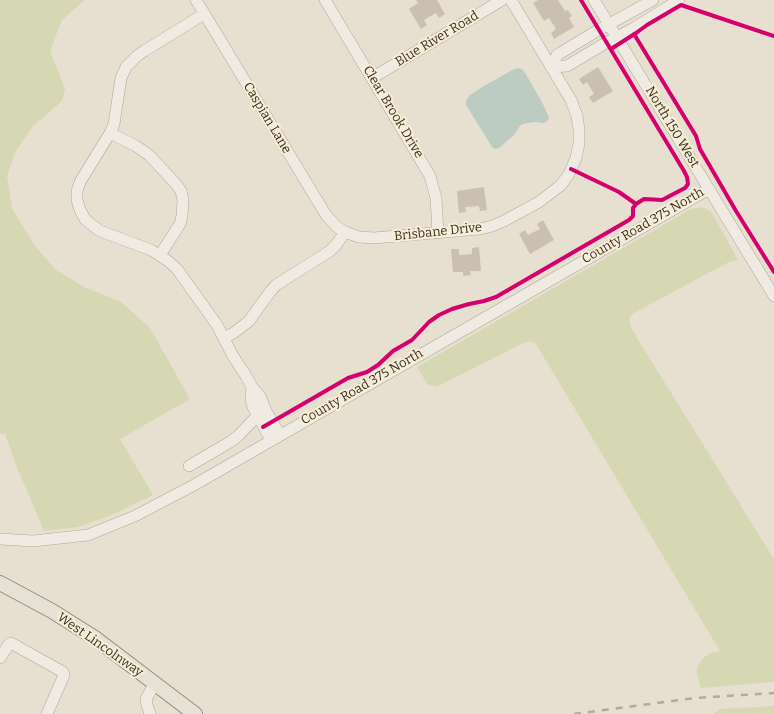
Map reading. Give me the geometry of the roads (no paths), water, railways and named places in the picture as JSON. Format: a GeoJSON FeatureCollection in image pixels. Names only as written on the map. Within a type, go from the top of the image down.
{"type":"FeatureCollection","features":[{"type":"Feature","properties":{"kind":"main road","name":"West Lincolnway"},"geometry":{"type":"LineString","coordinates":[[0,583],[52,611],[95,638],[195,714]]}},
{"type":"Feature","properties":{"kind":"street","name":"Caspian Lane"},"geometry":{"type":"LineString","coordinates":[[196,0],[321,207],[332,222],[345,232]]}},
{"type":"Feature","properties":{"kind":"street","name":"Clear Brook Drive"},"geometry":{"type":"LineString","coordinates":[[325,0],[430,176],[436,198],[438,233]]}},
{"type":"Feature","properties":{"kind":"street","name":"Blue River Road"},"geometry":{"type":"LineString","coordinates":[[372,78],[502,0]]}},
{"type":"Feature","properties":{"kind":"street","name":"Brisbane Drive"},"geometry":{"type":"LineString","coordinates":[[345,232],[359,237],[374,238],[480,229],[492,226],[504,221],[550,194],[561,185],[569,174],[576,158],[579,144],[577,116],[571,100],[552,67],[510,0]]}},
{"type":"Feature","properties":{"kind":"street","name":"North 150 West"},"geometry":{"type":"LineString","coordinates":[[594,0],[774,296]]}},
{"type":"Feature","properties":{"kind":"street"},"geometry":{"type":"LineString","coordinates":[[653,0],[557,55],[552,67],[567,66],[634,28],[679,0]]}},
{"type":"Feature","properties":{"kind":"street"},"geometry":{"type":"LineString","coordinates":[[204,14],[136,56],[126,67],[121,78],[115,118],[110,133],[80,182],[77,191],[77,200],[80,210],[86,219],[100,231],[141,245],[160,255],[184,277],[210,314],[246,376],[252,387],[251,399],[275,437]]}},
{"type":"Feature","properties":{"kind":"street"},"geometry":{"type":"LineString","coordinates":[[110,133],[136,146],[149,155],[176,184],[181,192],[183,200],[180,224],[160,255]]}},
{"type":"Feature","properties":{"kind":"street","name":"County Road 375 North"},"geometry":{"type":"LineString","coordinates":[[0,539],[33,541],[88,535],[135,516],[194,485],[275,437],[709,189]]}},
{"type":"Feature","properties":{"kind":"street"},"geometry":{"type":"LineString","coordinates":[[224,338],[235,332],[249,321],[266,296],[276,285],[330,251],[345,232]]}},
{"type":"Feature","properties":{"kind":"street"},"geometry":{"type":"LineString","coordinates":[[189,466],[230,442],[261,413]]}},
{"type":"Feature","properties":{"kind":"street"},"geometry":{"type":"LineString","coordinates":[[0,658],[11,643],[63,672],[64,675],[48,714]]}},
{"type":"Feature","properties":{"kind":"street"},"geometry":{"type":"LineString","coordinates":[[150,714],[146,699],[154,683]]}},
{"type":"Feature","properties":{"kind":"railway"},"geometry":{"type":"LineString","coordinates":[[574,714],[695,698],[774,693]]}}]}
